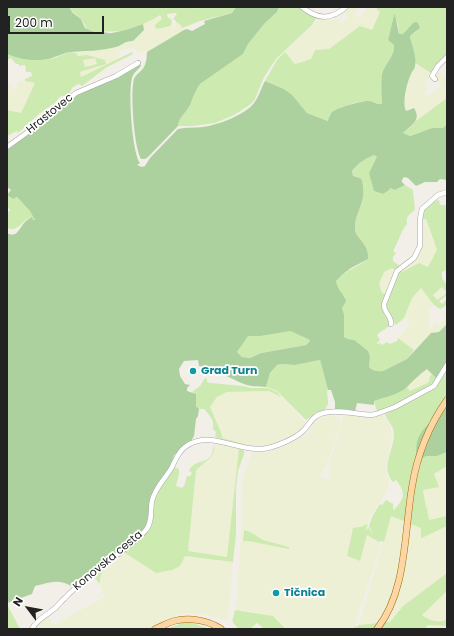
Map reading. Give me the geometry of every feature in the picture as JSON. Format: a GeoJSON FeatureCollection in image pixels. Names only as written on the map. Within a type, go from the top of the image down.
{"type":"FeatureCollection","features":[{"type":"Feature","properties":{"kind":"main road"},"geometry":{"type":"LineString","coordinates":[[377,629],[386,615],[400,573],[412,488],[421,450],[437,414],[447,400]]}},
{"type":"Feature","properties":{"kind":"main road"},"geometry":{"type":"LineString","coordinates":[[156,629],[174,621],[188,620],[206,622],[221,629]]}},
{"type":"Feature","properties":{"kind":"street"},"geometry":{"type":"LineString","coordinates":[[302,7],[311,13],[327,18],[346,7]]}},
{"type":"Feature","properties":{"kind":"street"},"geometry":{"type":"LineString","coordinates":[[435,79],[432,76],[435,70],[447,57]]}},
{"type":"Feature","properties":{"kind":"street","name":"Hrastovec"},"geometry":{"type":"LineString","coordinates":[[7,147],[39,124],[76,93],[116,76],[138,63]]}},
{"type":"Feature","properties":{"kind":"street"},"geometry":{"type":"LineString","coordinates":[[391,324],[391,319],[384,310],[384,304],[397,270],[414,258],[420,246],[420,219],[422,209],[438,195],[447,192]]}},
{"type":"Feature","properties":{"kind":"street","name":"Konovska cesta"},"geometry":{"type":"LineString","coordinates":[[32,629],[38,620],[56,608],[73,590],[137,539],[148,527],[154,494],[180,451],[185,446],[205,439],[248,448],[263,449],[287,441],[299,434],[313,417],[322,413],[334,411],[371,415],[396,407],[434,386],[447,365]]}},
{"type":"Feature","properties":{"kind":"green space"},"geometry":{"type":"Polygon","coordinates":[[[7,7],[69,7],[73,13],[81,19],[85,28],[96,33],[112,33],[143,24],[144,30],[133,41],[111,48],[93,51],[70,52],[42,60],[23,59],[7,54],[7,7]]]}},
{"type":"Feature","properties":{"kind":"green space"},"geometry":{"type":"Polygon","coordinates":[[[69,7],[192,7],[195,9],[196,7],[236,7],[232,13],[200,21],[182,28],[179,23],[178,24],[173,19],[177,15],[176,13],[167,14],[168,18],[172,21],[171,26],[156,29],[155,25],[162,19],[160,15],[133,28],[95,33],[88,29],[82,20],[69,7]]]}},
{"type":"Feature","properties":{"kind":"green space"},"geometry":{"type":"Polygon","coordinates":[[[236,7],[279,7],[277,12],[265,23],[248,44],[243,54],[200,84],[178,126],[148,157],[141,159],[136,143],[132,96],[134,79],[145,65],[147,52],[184,30],[187,29],[192,31],[205,24],[204,21],[232,13],[236,7]]]}},
{"type":"Feature","properties":{"kind":"green space"},"geometry":{"type":"Polygon","coordinates":[[[279,7],[300,7],[318,16],[312,25],[276,59],[264,77],[255,99],[251,104],[234,115],[215,123],[178,126],[200,84],[243,54],[248,44],[265,23],[277,12],[279,7]]]}},
{"type":"Feature","properties":{"kind":"green space"},"geometry":{"type":"Polygon","coordinates":[[[347,7],[361,7],[355,14],[360,18],[367,9],[366,7],[375,7],[381,12],[372,30],[360,26],[329,49],[316,50],[311,59],[295,64],[285,52],[319,18],[337,19],[342,23],[348,19],[344,13],[342,15],[340,13],[347,7]]]}},
{"type":"Feature","properties":{"kind":"green space"},"geometry":{"type":"Polygon","coordinates":[[[375,7],[447,7],[447,56],[431,73],[415,63],[410,37],[417,31],[413,23],[403,34],[399,34],[398,25],[394,15],[388,40],[394,45],[394,49],[392,56],[383,71],[382,78],[383,104],[367,101],[347,105],[332,112],[329,115],[329,121],[307,113],[284,89],[265,81],[277,60],[285,52],[295,64],[311,59],[315,50],[329,49],[360,26],[372,30],[380,12],[375,7]]]}},
{"type":"Feature","properties":{"kind":"green space"},"geometry":{"type":"Polygon","coordinates":[[[161,15],[162,19],[155,25],[156,29],[174,26],[179,23],[184,30],[149,51],[137,52],[135,49],[127,48],[119,52],[119,55],[116,56],[117,60],[81,77],[80,72],[105,64],[105,60],[87,55],[78,56],[76,53],[117,47],[127,41],[133,41],[144,30],[143,24],[161,15]]]}},
{"type":"Feature","properties":{"kind":"green space"},"geometry":{"type":"Polygon","coordinates":[[[394,15],[399,34],[403,34],[413,23],[418,23],[420,28],[410,37],[414,52],[415,68],[411,73],[408,82],[405,103],[406,111],[414,108],[417,116],[412,125],[403,133],[410,136],[432,128],[443,128],[447,124],[447,180],[440,179],[437,182],[425,182],[416,186],[408,178],[404,177],[402,182],[405,185],[395,190],[390,188],[383,194],[374,191],[369,173],[377,157],[374,155],[359,163],[352,171],[353,176],[362,180],[363,197],[355,229],[357,235],[367,249],[368,259],[351,268],[336,281],[346,301],[342,308],[344,314],[344,337],[354,340],[368,351],[370,357],[369,367],[377,371],[383,371],[407,359],[431,333],[439,332],[447,324],[447,362],[437,379],[427,369],[404,389],[374,401],[374,405],[357,403],[355,412],[335,411],[335,402],[331,390],[328,390],[320,360],[295,365],[277,365],[270,373],[266,387],[244,384],[217,371],[199,366],[198,360],[184,361],[179,369],[180,376],[185,384],[190,385],[187,388],[187,391],[196,394],[196,406],[199,409],[194,436],[191,441],[174,455],[170,469],[157,486],[151,515],[147,526],[139,535],[76,585],[71,586],[62,582],[53,582],[35,586],[32,594],[7,603],[7,233],[14,234],[18,232],[24,223],[32,217],[33,220],[35,220],[30,211],[17,197],[13,199],[7,195],[11,190],[7,187],[7,149],[52,116],[71,98],[119,76],[140,64],[141,66],[134,73],[132,78],[130,95],[133,135],[137,157],[140,163],[137,165],[142,167],[145,166],[150,158],[178,129],[203,127],[216,124],[231,119],[244,112],[256,101],[265,81],[284,89],[292,95],[307,113],[328,121],[332,112],[349,105],[368,101],[382,104],[382,74],[392,56],[394,49],[394,45],[388,40],[394,15]],[[290,331],[260,336],[248,336],[237,352],[242,357],[250,358],[261,353],[306,345],[310,340],[290,331]]]}},
{"type":"Feature","properties":{"kind":"green space"},"geometry":{"type":"Polygon","coordinates":[[[132,52],[133,54],[107,67],[82,86],[79,84],[74,86],[70,93],[65,96],[61,96],[56,102],[39,114],[18,133],[17,131],[7,136],[7,110],[21,113],[35,83],[25,81],[25,79],[32,76],[31,72],[26,72],[25,65],[19,66],[19,64],[16,64],[11,58],[7,60],[7,54],[28,60],[39,60],[53,58],[68,53],[76,53],[78,56],[87,55],[105,60],[106,64],[80,72],[81,77],[132,52]],[[95,58],[83,60],[85,67],[97,64],[95,58]]]}},
{"type":"Feature","properties":{"kind":"green space"},"geometry":{"type":"Polygon","coordinates":[[[95,58],[97,64],[85,67],[83,60],[95,58]]]}},
{"type":"Feature","properties":{"kind":"green space"},"geometry":{"type":"Polygon","coordinates":[[[415,63],[431,74],[424,83],[429,88],[424,92],[427,96],[442,85],[433,76],[436,70],[444,76],[447,73],[447,98],[416,121],[416,110],[411,108],[405,111],[404,109],[405,92],[415,63]]]}},
{"type":"Feature","properties":{"kind":"green space"},"geometry":{"type":"Polygon","coordinates":[[[18,81],[35,83],[21,113],[7,110],[7,84],[16,89],[18,81]]]}},
{"type":"Feature","properties":{"kind":"green space"},"geometry":{"type":"Polygon","coordinates":[[[447,98],[447,124],[443,128],[432,128],[409,136],[403,133],[416,121],[447,98]]]}},
{"type":"Feature","properties":{"kind":"green space"},"geometry":{"type":"Polygon","coordinates":[[[374,155],[377,157],[374,191],[383,194],[390,188],[395,190],[405,185],[413,190],[415,210],[408,217],[407,224],[393,251],[396,253],[393,257],[393,261],[400,266],[396,270],[392,268],[384,272],[379,284],[382,293],[388,295],[383,304],[391,323],[377,335],[380,340],[377,343],[378,344],[380,343],[382,345],[387,342],[390,344],[397,341],[398,338],[414,350],[407,359],[383,371],[374,370],[369,367],[370,357],[354,340],[344,337],[344,314],[342,308],[345,297],[336,287],[336,281],[368,259],[367,249],[357,235],[355,229],[363,197],[362,180],[353,176],[352,171],[362,162],[374,155]]]}},
{"type":"Feature","properties":{"kind":"green space"},"geometry":{"type":"Polygon","coordinates":[[[7,195],[13,199],[17,197],[30,211],[35,221],[32,220],[31,217],[17,228],[7,228],[7,213],[10,210],[7,206],[7,195]]]}},
{"type":"Feature","properties":{"kind":"green space"},"geometry":{"type":"Polygon","coordinates":[[[439,200],[440,205],[447,205],[447,270],[442,272],[442,278],[447,285],[447,293],[447,297],[446,296],[439,301],[442,304],[447,299],[447,305],[440,309],[434,305],[421,288],[412,298],[404,318],[396,325],[385,304],[400,269],[402,272],[419,263],[428,267],[437,250],[426,219],[421,220],[426,206],[431,202],[439,200]],[[442,287],[433,295],[437,300],[447,293],[442,287]]]}},
{"type":"Feature","properties":{"kind":"green space"},"geometry":{"type":"Polygon","coordinates":[[[426,219],[437,250],[428,268],[419,263],[402,272],[400,269],[418,254],[421,220],[426,219]]]}},
{"type":"Feature","properties":{"kind":"green space"},"geometry":{"type":"Polygon","coordinates":[[[392,268],[396,270],[388,295],[382,293],[379,284],[384,272],[392,268]]]}},
{"type":"Feature","properties":{"kind":"green space"},"geometry":{"type":"Polygon","coordinates":[[[443,287],[447,293],[437,300],[432,295],[443,287]]]}},
{"type":"Feature","properties":{"kind":"green space"},"geometry":{"type":"Polygon","coordinates":[[[421,288],[434,305],[428,312],[430,319],[428,326],[432,327],[434,322],[441,324],[447,309],[447,324],[439,332],[431,333],[414,350],[398,338],[410,324],[404,318],[412,298],[421,288]]]}},
{"type":"Feature","properties":{"kind":"green space"},"geometry":{"type":"Polygon","coordinates":[[[290,331],[310,340],[309,342],[306,345],[261,353],[250,358],[242,357],[237,352],[248,335],[290,331]]]}},
{"type":"Feature","properties":{"kind":"green space"},"geometry":{"type":"Polygon","coordinates":[[[320,360],[328,390],[328,404],[324,411],[318,412],[306,420],[277,391],[266,387],[270,373],[277,365],[295,365],[320,360]]]}},
{"type":"Feature","properties":{"kind":"green space"},"geometry":{"type":"Polygon","coordinates":[[[427,369],[432,374],[429,382],[410,391],[407,387],[410,383],[427,369]]]}},
{"type":"Feature","properties":{"kind":"green space"},"geometry":{"type":"Polygon","coordinates":[[[447,370],[447,407],[445,408],[421,459],[426,456],[437,456],[447,452],[447,466],[434,474],[439,487],[423,490],[429,520],[447,516],[447,526],[421,538],[421,528],[391,516],[384,542],[379,542],[367,535],[360,561],[347,556],[353,528],[368,524],[366,529],[367,530],[368,527],[373,534],[369,526],[373,515],[380,504],[382,505],[386,500],[393,504],[394,510],[402,499],[403,492],[401,488],[396,480],[393,482],[389,476],[388,464],[394,434],[393,428],[385,414],[434,389],[447,370]]]}},
{"type":"Feature","properties":{"kind":"green space"},"geometry":{"type":"Polygon","coordinates":[[[432,374],[437,379],[434,388],[377,412],[374,401],[407,387],[410,391],[429,382],[432,374]]]}},
{"type":"Feature","properties":{"kind":"green space"},"geometry":{"type":"Polygon","coordinates":[[[205,378],[207,379],[207,382],[211,383],[251,388],[267,388],[277,392],[281,397],[269,391],[227,392],[217,397],[210,407],[221,432],[222,438],[247,445],[247,447],[215,437],[216,432],[213,429],[211,418],[204,409],[199,409],[196,406],[196,395],[192,392],[200,386],[205,378]]]}},
{"type":"Feature","properties":{"kind":"green space"},"geometry":{"type":"Polygon","coordinates":[[[269,391],[281,397],[298,414],[304,421],[304,428],[295,435],[268,446],[247,447],[222,438],[221,432],[210,407],[217,397],[227,392],[269,391]]]}},
{"type":"Feature","properties":{"kind":"green space"},"geometry":{"type":"Polygon","coordinates":[[[447,407],[447,452],[437,456],[426,456],[421,459],[417,457],[416,450],[420,435],[426,426],[447,407]]]}},
{"type":"Feature","properties":{"kind":"green space"},"geometry":{"type":"Polygon","coordinates":[[[343,414],[373,416],[382,414],[390,426],[392,434],[386,467],[389,485],[385,495],[371,515],[368,524],[352,531],[347,556],[360,561],[367,535],[381,544],[354,629],[286,629],[276,618],[254,612],[236,610],[242,484],[251,453],[268,452],[290,444],[308,433],[315,421],[320,418],[329,415],[338,417],[340,418],[339,429],[326,466],[320,476],[328,480],[330,479],[329,464],[340,430],[343,414]],[[257,536],[245,540],[289,547],[262,540],[257,536]]]}},
{"type":"Feature","properties":{"kind":"green space"},"geometry":{"type":"Polygon","coordinates":[[[216,442],[239,448],[227,557],[188,551],[196,471],[199,466],[212,457],[216,442]]]}},
{"type":"Feature","properties":{"kind":"green space"},"geometry":{"type":"Polygon","coordinates":[[[214,444],[211,457],[196,471],[188,551],[227,557],[239,448],[244,450],[244,454],[238,471],[236,488],[236,534],[233,562],[185,556],[180,566],[172,570],[156,573],[125,553],[108,565],[102,573],[99,583],[94,577],[99,571],[138,540],[157,491],[174,467],[179,469],[176,486],[182,488],[187,476],[190,476],[192,473],[189,471],[193,465],[210,457],[214,444]]]}},
{"type":"Feature","properties":{"kind":"green space"},"geometry":{"type":"Polygon","coordinates":[[[447,466],[447,516],[429,520],[423,490],[434,474],[447,466]]]}},
{"type":"Feature","properties":{"kind":"green space"},"geometry":{"type":"Polygon","coordinates":[[[391,516],[421,528],[422,538],[447,526],[447,573],[403,606],[390,622],[361,626],[359,625],[391,516]]]}},
{"type":"Feature","properties":{"kind":"green space"},"geometry":{"type":"Polygon","coordinates":[[[244,530],[263,540],[289,547],[289,549],[243,541],[244,530]]]}},
{"type":"Feature","properties":{"kind":"green space"},"geometry":{"type":"Polygon","coordinates":[[[125,553],[156,573],[185,556],[233,562],[228,619],[187,613],[178,615],[151,629],[34,629],[37,624],[48,616],[53,625],[105,597],[99,583],[102,572],[125,553]]]}},
{"type":"Feature","properties":{"kind":"green space"},"geometry":{"type":"Polygon","coordinates":[[[447,573],[447,591],[422,615],[434,621],[447,620],[447,626],[427,625],[426,629],[354,629],[355,626],[357,627],[359,625],[390,622],[403,606],[447,573]]]}},
{"type":"Feature","properties":{"kind":"green space"},"geometry":{"type":"Polygon","coordinates":[[[447,591],[447,620],[440,622],[431,621],[421,615],[447,591]]]}},
{"type":"Feature","properties":{"kind":"green space"},"geometry":{"type":"Polygon","coordinates":[[[8,606],[20,629],[7,629],[8,606]]]}},
{"type":"Feature","properties":{"kind":"green space"},"geometry":{"type":"Polygon","coordinates":[[[235,610],[273,616],[286,629],[264,629],[257,623],[250,629],[239,629],[233,622],[235,610]]]}},
{"type":"Feature","properties":{"kind":"green space"},"geometry":{"type":"Polygon","coordinates":[[[189,622],[210,629],[167,629],[182,623],[189,622]]]}},
{"type":"Feature","properties":{"kind":"green space"},"geometry":{"type":"Polygon","coordinates":[[[427,625],[447,626],[447,629],[426,629],[427,625]]]}},
{"type":"Feature","properties":{"kind":"place","name":"Grad Turn"},"geometry":{"type":"Point","coordinates":[193,371]}},
{"type":"Feature","properties":{"kind":"place","name":"Tičnica"},"geometry":{"type":"Point","coordinates":[276,593]}}]}
